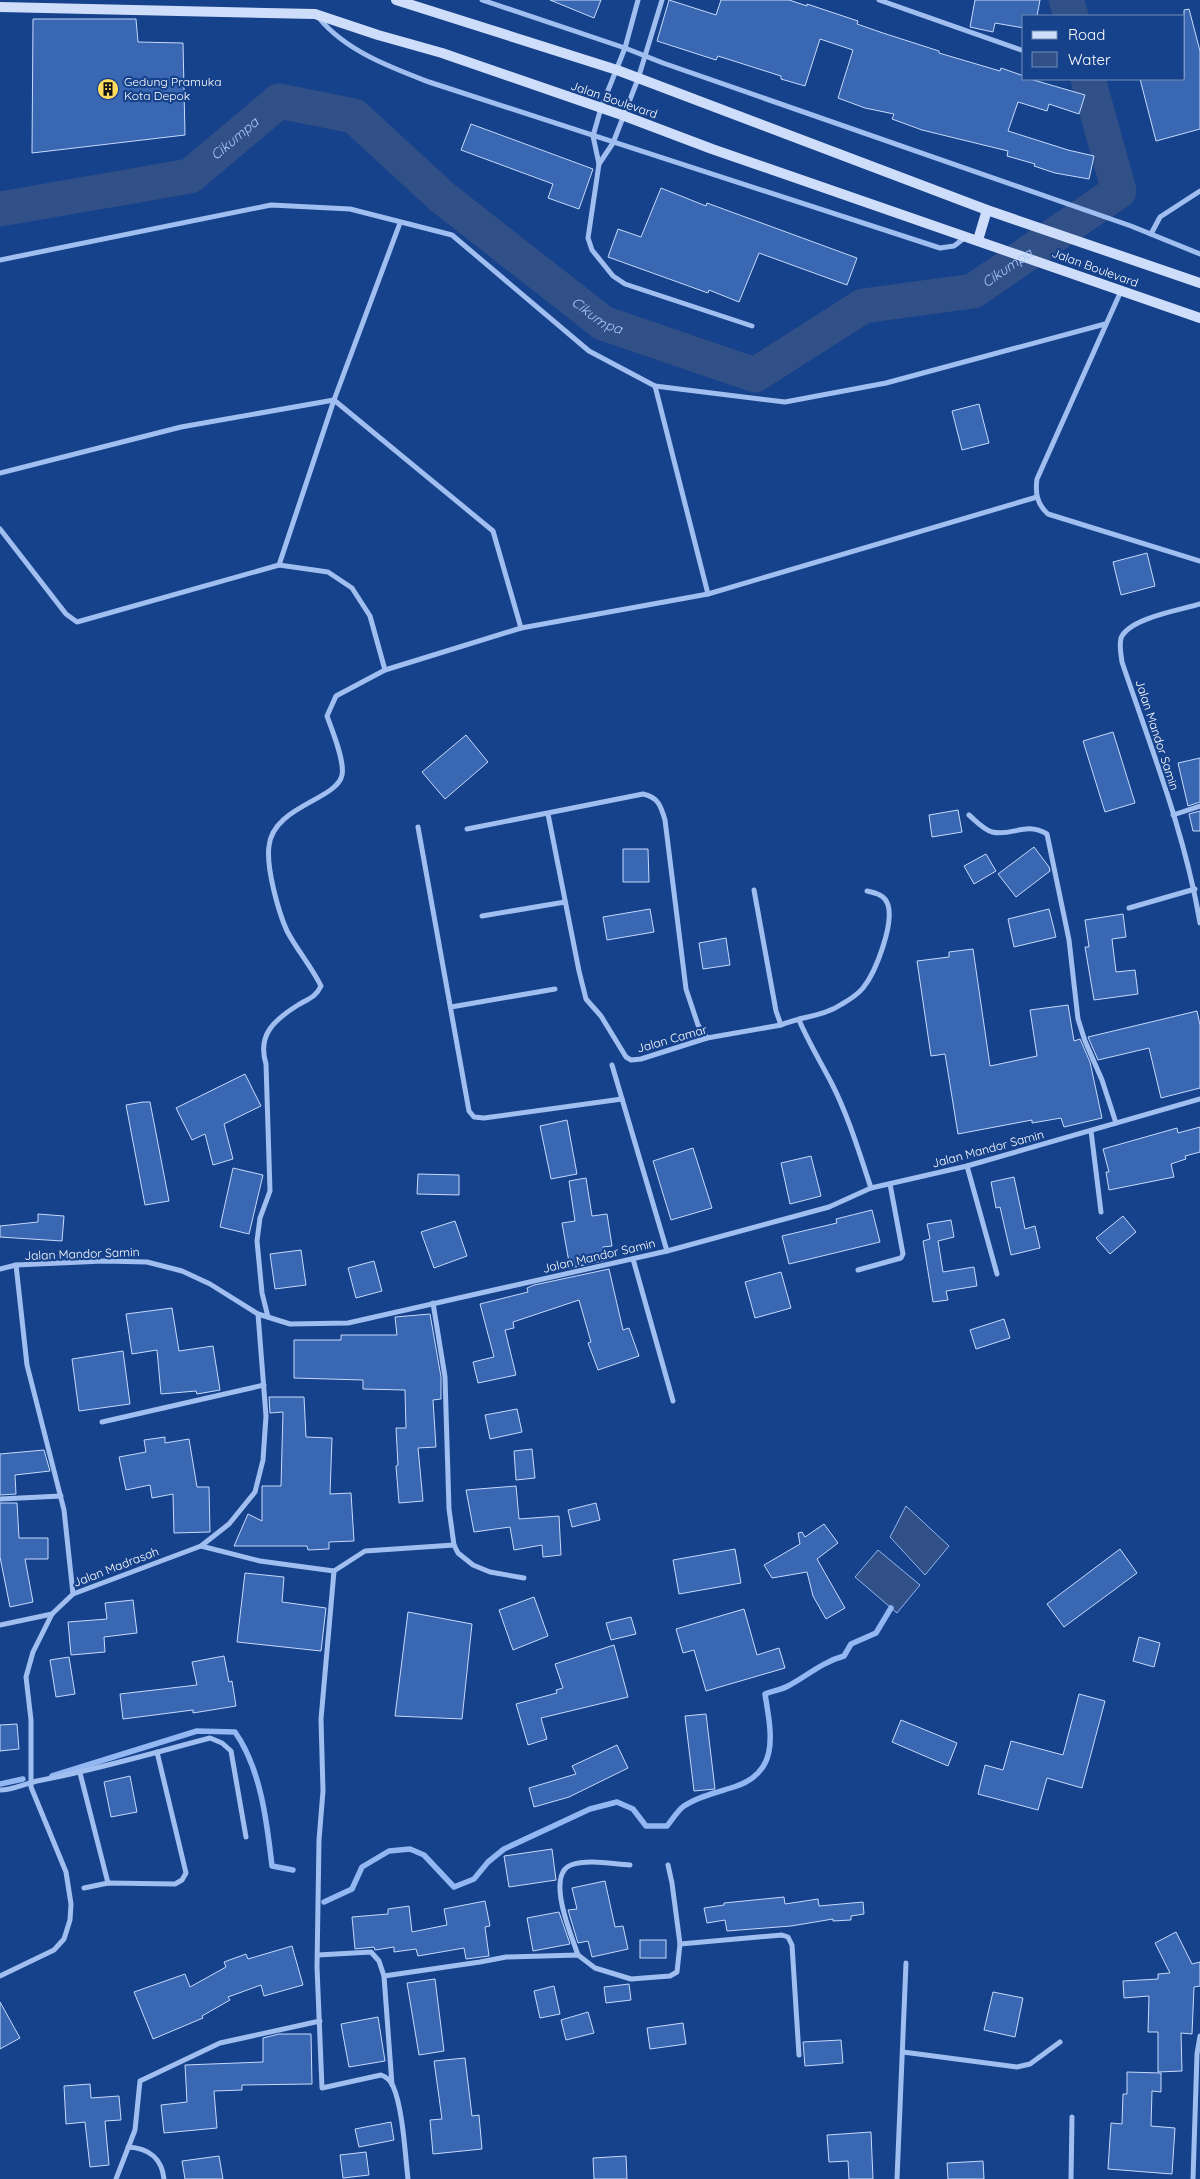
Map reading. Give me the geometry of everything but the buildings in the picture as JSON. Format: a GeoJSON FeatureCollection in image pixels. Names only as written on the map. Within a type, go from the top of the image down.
{"type":"FeatureCollection","features":[{"type":"Feature","properties":{"kind":"main road","name":"Jalan Boulevard"},"geometry":{"type":"LineString","coordinates":[[396,0],[617,70],[987,210],[1200,283]]}},
{"type":"Feature","properties":{"kind":"main road","name":"Jalan Boulevard"},"geometry":{"type":"LineString","coordinates":[[0,7],[315,14],[378,35],[442,53],[622,115],[712,149],[1200,318]]}},
{"type":"Feature","properties":{"kind":"main road"},"geometry":{"type":"LineString","coordinates":[[978,240],[987,210]]}},
{"type":"Feature","properties":{"kind":"street"},"geometry":{"type":"LineString","coordinates":[[482,0],[626,48],[1151,234],[1200,254]]}},
{"type":"Feature","properties":{"kind":"street"},"geometry":{"type":"LineString","coordinates":[[638,0],[626,48],[601,108],[592,136],[599,164],[588,238],[592,250],[613,276],[625,284],[752,326]]}},
{"type":"Feature","properties":{"kind":"street"},"geometry":{"type":"LineString","coordinates":[[599,164],[612,143],[638,79],[662,0]]}},
{"type":"Feature","properties":{"kind":"street"},"geometry":{"type":"LineString","coordinates":[[879,0],[1022,50]]}},
{"type":"Feature","properties":{"kind":"street"},"geometry":{"type":"LineString","coordinates":[[315,14],[331,32],[388,66],[612,143],[940,248],[954,246],[967,236]]}},
{"type":"Feature","properties":{"kind":"street"},"geometry":{"type":"LineString","coordinates":[[1151,234],[1160,218],[1200,191]]}},
{"type":"Feature","properties":{"kind":"street"},"geometry":{"type":"LineString","coordinates":[[0,260],[271,205],[350,209],[400,223],[452,234],[589,351],[655,386],[785,402],[886,383],[1105,324]]}},
{"type":"Feature","properties":{"kind":"street"},"geometry":{"type":"LineString","coordinates":[[279,565],[334,400],[400,223]]}},
{"type":"Feature","properties":{"kind":"street"},"geometry":{"type":"LineString","coordinates":[[1121,291],[1037,479],[1037,497],[1040,507],[1048,514],[1200,561]]}},
{"type":"Feature","properties":{"kind":"street"},"geometry":{"type":"LineString","coordinates":[[655,386],[708,594]]}},
{"type":"Feature","properties":{"kind":"street"},"geometry":{"type":"LineString","coordinates":[[0,472],[181,427],[334,400],[494,531],[521,628]]}},
{"type":"Feature","properties":{"kind":"street"},"geometry":{"type":"LineString","coordinates":[[268,1317],[262,1293],[257,1241],[260,1218],[270,1192],[266,1064],[262,1051],[266,1033],[279,1019],[317,994],[321,986],[314,970],[287,930],[278,902],[270,865],[269,846],[272,833],[279,824],[296,810],[335,787],[342,775],[339,750],[327,716],[336,696],[385,670],[521,628],[708,594],[1037,497]]}},
{"type":"Feature","properties":{"kind":"street"},"geometry":{"type":"LineString","coordinates":[[0,529],[66,614],[77,622],[279,565],[328,572],[352,588],[370,616],[385,670]]}},
{"type":"Feature","properties":{"kind":"street","name":"Jalan Mandor Samin"},"geometry":{"type":"LineString","coordinates":[[1200,604],[1155,616],[1129,628],[1122,636],[1120,646],[1122,662],[1173,815],[1195,889],[1200,922]]}},
{"type":"Feature","properties":{"kind":"street"},"geometry":{"type":"LineString","coordinates":[[467,829],[643,794],[651,795],[658,800],[665,820],[686,989],[698,1025],[707,1038]]}},
{"type":"Feature","properties":{"kind":"street"},"geometry":{"type":"LineString","coordinates":[[1173,815],[1200,806]]}},
{"type":"Feature","properties":{"kind":"street","name":"Jalan Camar"},"geometry":{"type":"LineString","coordinates":[[548,814],[586,999],[601,1016],[626,1057],[631,1060],[641,1059],[707,1038],[781,1025],[818,1015],[841,1005],[862,988],[875,969],[881,953],[889,916],[888,904],[880,894],[867,891]]}},
{"type":"Feature","properties":{"kind":"street"},"geometry":{"type":"LineString","coordinates":[[970,815],[990,832],[1002,833],[1028,828],[1041,830],[1047,834],[1069,940],[1078,1018],[1116,1123]]}},
{"type":"Feature","properties":{"kind":"street"},"geometry":{"type":"LineString","coordinates":[[418,827],[469,1111],[474,1117],[484,1118],[622,1099]]}},
{"type":"Feature","properties":{"kind":"street"},"geometry":{"type":"LineString","coordinates":[[1129,908],[1195,889]]}},
{"type":"Feature","properties":{"kind":"street"},"geometry":{"type":"LineString","coordinates":[[754,890],[776,1011],[781,1025]]}},
{"type":"Feature","properties":{"kind":"street"},"geometry":{"type":"LineString","coordinates":[[482,916],[565,902]]}},
{"type":"Feature","properties":{"kind":"street"},"geometry":{"type":"LineString","coordinates":[[450,1007],[555,989]]}},
{"type":"Feature","properties":{"kind":"street"},"geometry":{"type":"LineString","coordinates":[[799,1020],[813,1051],[832,1083],[854,1137],[871,1188]]}},
{"type":"Feature","properties":{"kind":"street"},"geometry":{"type":"LineString","coordinates":[[612,1065],[668,1251]]}},
{"type":"Feature","properties":{"kind":"street","name":"Jalan Mandor Samin"},"geometry":{"type":"LineString","coordinates":[[0,1270],[16,1265],[103,1261],[147,1262],[182,1272],[210,1284],[258,1314],[290,1324],[348,1323],[668,1251],[829,1207],[871,1188],[967,1166],[1200,1099]]}},
{"type":"Feature","properties":{"kind":"street"},"geometry":{"type":"LineString","coordinates":[[1091,1131],[1100,1212]]}},
{"type":"Feature","properties":{"kind":"street"},"geometry":{"type":"LineString","coordinates":[[967,1166],[997,1274]]}},
{"type":"Feature","properties":{"kind":"street"},"geometry":{"type":"LineString","coordinates":[[858,1270],[901,1258],[904,1254],[890,1184]]}},
{"type":"Feature","properties":{"kind":"street"},"geometry":{"type":"LineString","coordinates":[[633,1258],[673,1401]]}},
{"type":"Feature","properties":{"kind":"street"},"geometry":{"type":"LineString","coordinates":[[16,1265],[27,1365],[61,1496],[73,1594]]}},
{"type":"Feature","properties":{"kind":"street"},"geometry":{"type":"LineString","coordinates":[[433,1303],[445,1377],[449,1509],[454,1545],[458,1553],[473,1565],[490,1572],[524,1578]]}},
{"type":"Feature","properties":{"kind":"street","name":"Jalan Madrasah"},"geometry":{"type":"LineString","coordinates":[[0,1976],[54,1950],[64,1939],[70,1920],[71,1904],[66,1872],[31,1787],[31,1720],[26,1677],[35,1646],[52,1614],[73,1594],[201,1546],[229,1524],[255,1492],[264,1460],[266,1416],[258,1314]]}},
{"type":"Feature","properties":{"kind":"street"},"geometry":{"type":"LineString","coordinates":[[102,1422],[264,1385]]}},
{"type":"Feature","properties":{"kind":"street"},"geometry":{"type":"LineString","coordinates":[[0,1499],[61,1496]]}},
{"type":"Feature","properties":{"kind":"street"},"geometry":{"type":"LineString","coordinates":[[201,1546],[260,1561],[334,1571],[365,1551],[454,1545]]}},
{"type":"Feature","properties":{"kind":"street"},"geometry":{"type":"LineString","coordinates":[[334,1571],[321,1719],[323,1791],[319,1840],[318,1955],[322,2088],[382,2076],[387,2077],[392,2085]]}},
{"type":"Feature","properties":{"kind":"street"},"geometry":{"type":"LineString","coordinates":[[0,1625],[52,1614]]}},
{"type":"Feature","properties":{"kind":"street"},"geometry":{"type":"LineString","coordinates":[[0,1790],[10,1790],[32,1782],[80,1773],[210,1738],[222,1743],[231,1751],[246,1837]]}},
{"type":"Feature","properties":{"kind":"street"},"geometry":{"type":"LineString","coordinates":[[84,1888],[108,1883],[175,1884],[182,1880],[186,1873],[157,1752]]}},
{"type":"Feature","properties":{"kind":"street"},"geometry":{"type":"LineString","coordinates":[[80,1773],[108,1883]]}},
{"type":"Feature","properties":{"kind":"street"},"geometry":{"type":"LineString","coordinates":[[630,1865],[582,1863],[570,1866],[560,1874],[558,1882],[566,1920],[578,1955],[595,1968],[631,1979],[670,1976],[677,1972],[680,1944],[668,1866]]}},
{"type":"Feature","properties":{"kind":"street"},"geometry":{"type":"LineString","coordinates":[[680,1944],[782,1935],[788,1937],[792,1945],[798,2055]]}},
{"type":"Feature","properties":{"kind":"street"},"geometry":{"type":"LineString","coordinates":[[318,1955],[371,1952],[379,1960],[384,1976],[392,2085],[402,2126],[408,2179]]}},
{"type":"Feature","properties":{"kind":"street"},"geometry":{"type":"LineString","coordinates":[[384,1976],[506,1957],[578,1955]]}},
{"type":"Feature","properties":{"kind":"street"},"geometry":{"type":"LineString","coordinates":[[897,2179],[906,1963]]}},
{"type":"Feature","properties":{"kind":"street"},"geometry":{"type":"LineString","coordinates":[[116,2179],[135,2130],[140,2080],[220,2043],[320,2021]]}},
{"type":"Feature","properties":{"kind":"street"},"geometry":{"type":"LineString","coordinates":[[1193,2179],[1197,2054],[1200,2036]]}},
{"type":"Feature","properties":{"kind":"street"},"geometry":{"type":"LineString","coordinates":[[903,2052],[1017,2067],[1030,2064],[1060,2042]]}},
{"type":"Feature","properties":{"kind":"street"},"geometry":{"type":"LineString","coordinates":[[1071,2179],[1072,2116]]}},
{"type":"Feature","properties":{"kind":"street"},"geometry":{"type":"LineString","coordinates":[[128,2147],[148,2152],[156,2159],[163,2167],[164,2179]]}},
{"type":"Feature","properties":{"kind":"water"},"geometry":{"type":"Polygon","coordinates":[[[906,1506],[949,1546],[925,1575],[890,1537],[906,1506]]]}},
{"type":"Feature","properties":{"kind":"water"},"geometry":{"type":"Polygon","coordinates":[[[878,1550],[920,1585],[897,1613],[855,1577],[878,1550]]]}},
{"type":"Feature","properties":{"kind":"waterway","name":"Cikumpa"},"geometry":{"type":"LineString","coordinates":[[1066,0],[1071,15]]}},
{"type":"Feature","properties":{"kind":"waterway","name":"Cikumpa"},"geometry":{"type":"LineString","coordinates":[[0,209],[190,176],[279,101],[354,116],[442,197],[603,323],[755,375],[863,306],[973,291],[1119,191],[1088,80]]}},
{"type":"Feature","properties":{"kind":"waterway"},"geometry":{"type":"LineString","coordinates":[[324,1902],[352,1889],[362,1867],[389,1851],[410,1849],[424,1855],[454,1887],[474,1879],[488,1862],[504,1849],[590,1809],[617,1802],[633,1809],[646,1826],[667,1826],[684,1806],[734,1787],[749,1780],[760,1771],[766,1761],[770,1736],[765,1694],[785,1687],[822,1665],[844,1656],[851,1644],[876,1633],[891,1608]]}},
{"type":"Feature","properties":{"kind":"waterway"},"geometry":{"type":"LineString","coordinates":[[52,1776],[197,1731],[235,1732],[244,1747],[257,1779],[265,1814],[272,1866],[293,1870]]}},
{"type":"Feature","properties":{"kind":"waterway"},"geometry":{"type":"LineString","coordinates":[[0,1784],[23,1779]]}},
{"type":"Feature","properties":{"kind":"place","name":"Gedung Pramuka Kota Depok"},"geometry":{"type":"Point","coordinates":[108,89]}}]}
